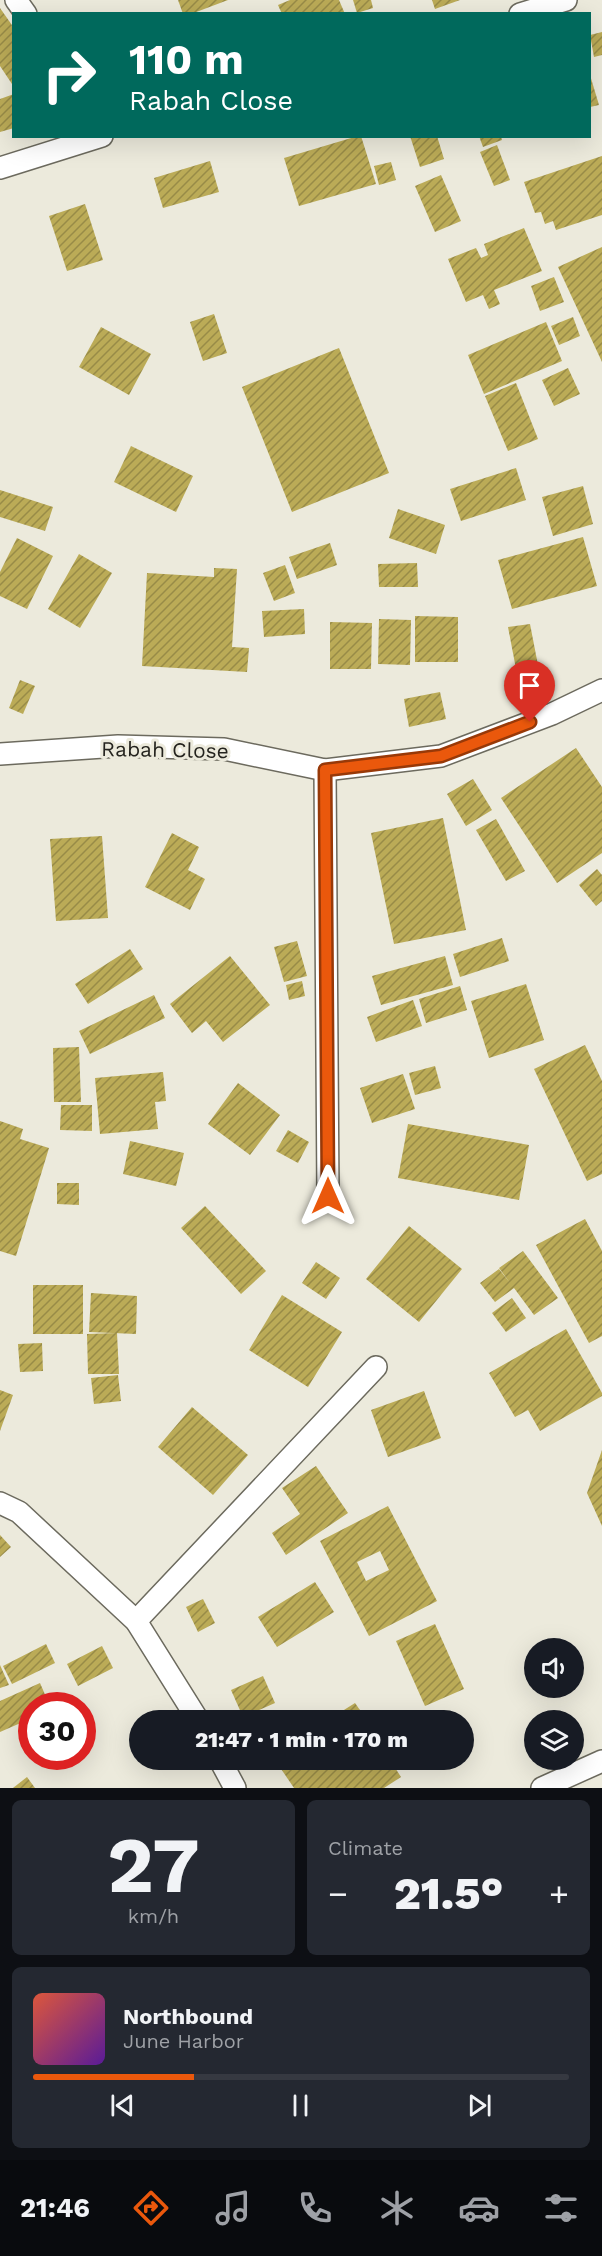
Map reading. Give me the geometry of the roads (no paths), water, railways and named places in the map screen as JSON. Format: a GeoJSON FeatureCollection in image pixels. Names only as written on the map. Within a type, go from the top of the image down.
{"type":"FeatureCollection","features":[{"type":"Feature","properties":{"kind":"street"},"geometry":{"type":"LineString","coordinates":[[527,12],[566,0]]}},
{"type":"Feature","properties":{"kind":"street"},"geometry":{"type":"LineString","coordinates":[[0,168],[96,138]]}},
{"type":"Feature","properties":{"kind":"street","name":"Rabah Close"},"geometry":{"type":"LineString","coordinates":[[0,754],[118,746],[224,749],[325,770],[441,756],[552,714],[602,690]]}},
{"type":"Feature","properties":{"kind":"street"},"geometry":{"type":"LineString","coordinates":[[325,770],[328,1196]]}},
{"type":"Feature","properties":{"kind":"street"},"geometry":{"type":"LineString","coordinates":[[136,1622],[376,1367]]}},
{"type":"Feature","properties":{"kind":"street"},"geometry":{"type":"LineString","coordinates":[[0,1503],[19,1512],[136,1622],[192,1710]]}},
{"type":"Feature","properties":{"kind":"street"},"geometry":{"type":"LineString","coordinates":[[542,1788],[602,1761]]}},
{"type":"Feature","properties":{"kind":"street"},"geometry":{"type":"LineString","coordinates":[[225,1770],[235,1788]]}}]}
